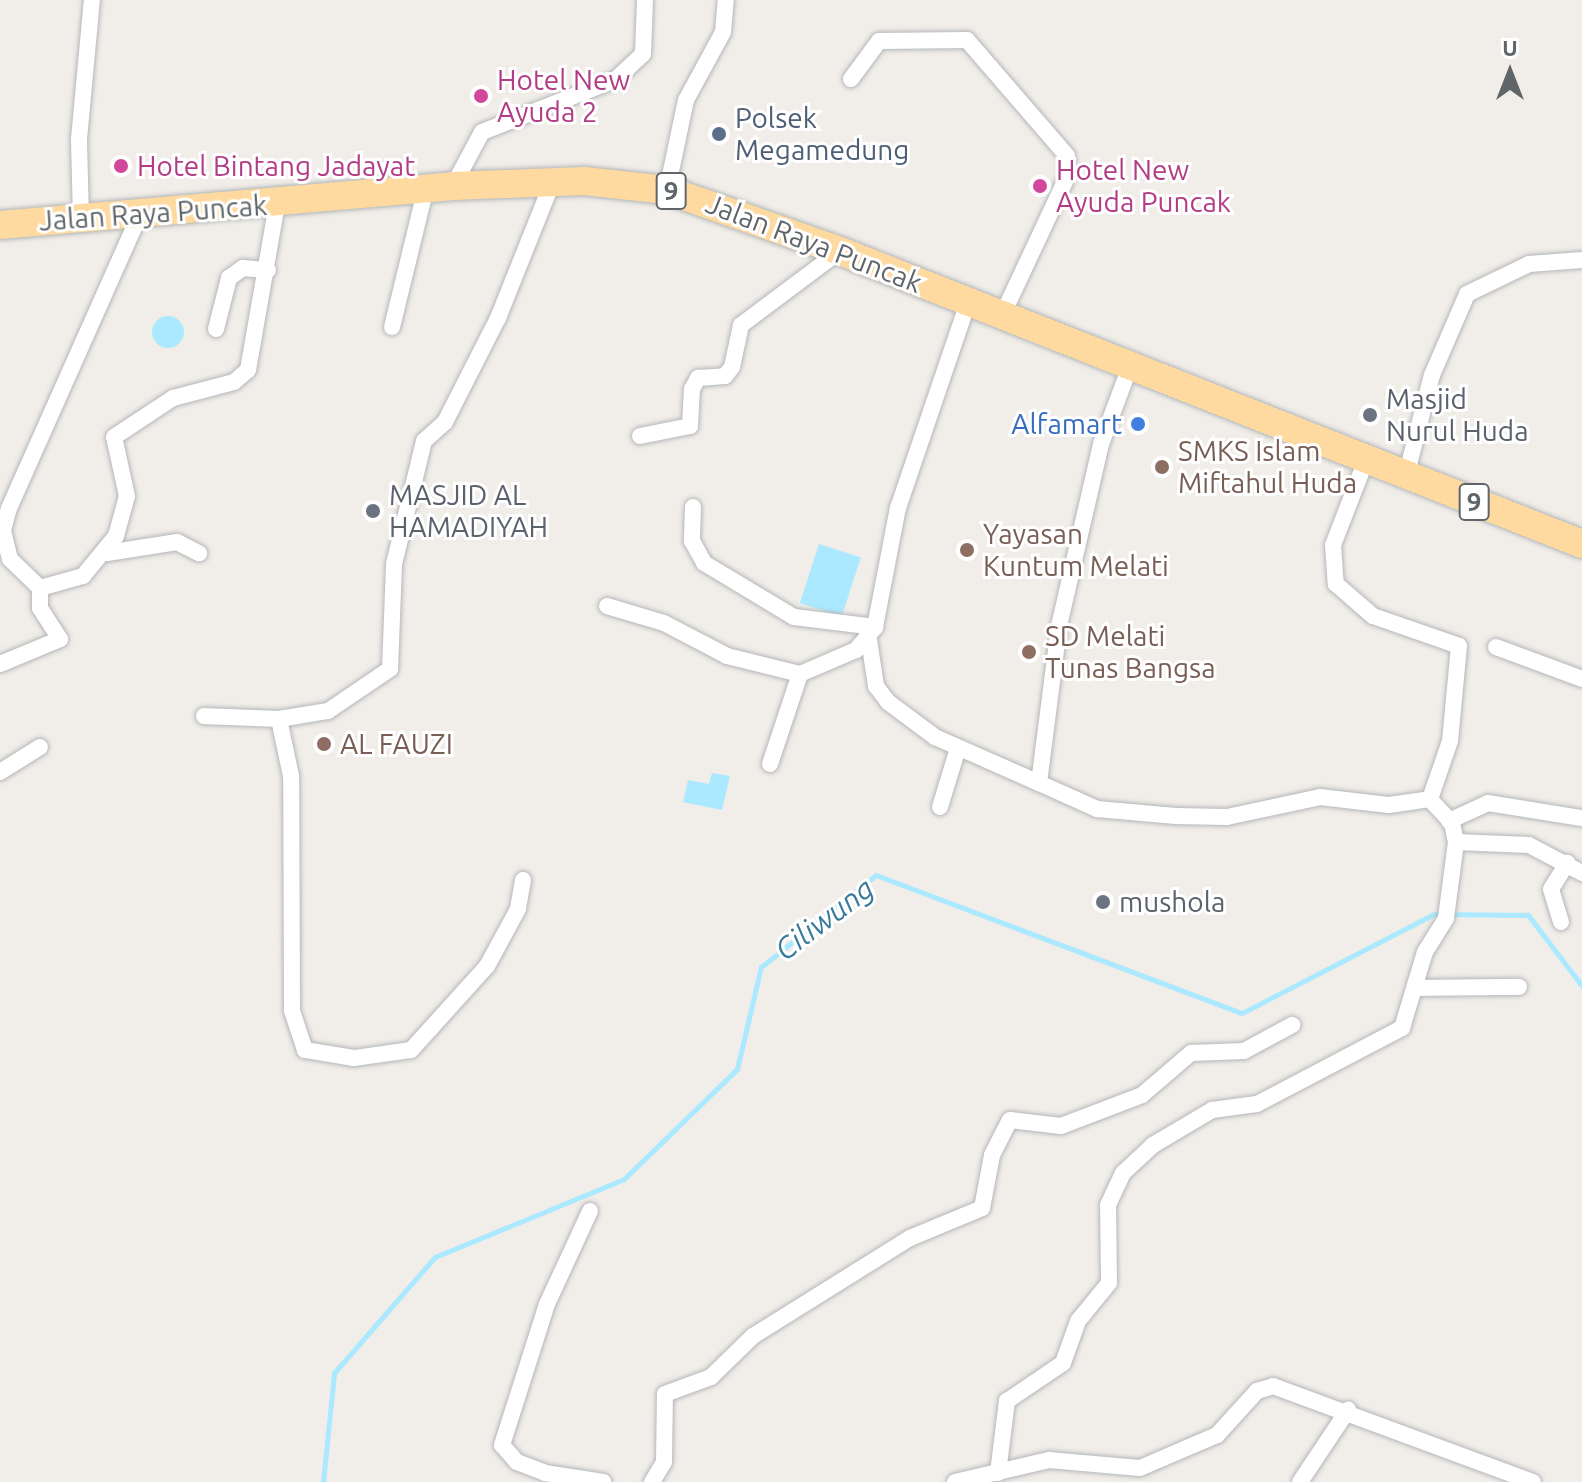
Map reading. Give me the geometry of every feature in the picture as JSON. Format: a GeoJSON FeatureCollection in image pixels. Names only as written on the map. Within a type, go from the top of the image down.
{"type":"FeatureCollection","features":[{"type":"Feature","properties":{"kind":"highway","name":"Jalan Raya Puncak"},"geometry":{"type":"LineString","coordinates":[[0,225],[277,204],[439,187],[552,183],[667,190],[840,251],[1129,369],[1582,544]]}},
{"type":"Feature","properties":{"kind":"street"},"geometry":{"type":"LineString","coordinates":[[81,218],[79,139],[92,0]]}},
{"type":"Feature","properties":{"kind":"street"},"geometry":{"type":"LineString","coordinates":[[392,327],[439,187],[482,132],[615,80],[643,54],[645,0]]}},
{"type":"Feature","properties":{"kind":"street"},"geometry":{"type":"LineString","coordinates":[[667,190],[686,100],[723,32],[726,0]]}},
{"type":"Feature","properties":{"kind":"street"},"geometry":{"type":"LineString","coordinates":[[851,79],[879,41],[967,40],[1067,156],[1068,175],[1002,316]]}},
{"type":"Feature","properties":{"kind":"street"},"geometry":{"type":"LineString","coordinates":[[204,716],[279,719],[328,711],[390,669],[394,564],[424,441],[445,422],[498,318],[552,183]]}},
{"type":"Feature","properties":{"kind":"street"},"geometry":{"type":"LineString","coordinates":[[107,553],[126,504],[114,437],[173,398],[234,382],[248,370],[268,270],[277,204]]}},
{"type":"Feature","properties":{"kind":"street"},"geometry":{"type":"LineString","coordinates":[[0,664],[60,639],[40,608],[40,588],[10,559],[3,531],[9,508],[140,214]]}},
{"type":"Feature","properties":{"kind":"street"},"geometry":{"type":"LineString","coordinates":[[640,436],[690,426],[692,389],[698,378],[725,376],[732,367],[741,325],[806,284],[840,251]]}},
{"type":"Feature","properties":{"kind":"street"},"geometry":{"type":"LineString","coordinates":[[1406,476],[1432,375],[1467,294],[1529,264],[1582,260]]}},
{"type":"Feature","properties":{"kind":"street"},"geometry":{"type":"LineString","coordinates":[[216,329],[229,278],[243,268],[268,270]]}},
{"type":"Feature","properties":{"kind":"street"},"geometry":{"type":"LineString","coordinates":[[968,302],[898,508],[872,634],[881,695],[958,748],[1097,809],[1227,817],[1294,798],[1389,805],[1430,799]]}},
{"type":"Feature","properties":{"kind":"street"},"geometry":{"type":"LineString","coordinates":[[1039,783],[1059,626],[1101,444],[1129,369]]}},
{"type":"Feature","properties":{"kind":"street"},"geometry":{"type":"LineString","coordinates":[[1366,460],[1333,545],[1336,584],[1373,616],[1459,646],[1450,741],[1430,799]]}},
{"type":"Feature","properties":{"kind":"street"},"geometry":{"type":"LineString","coordinates":[[693,507],[692,541],[704,563],[794,617],[872,634]]}},
{"type":"Feature","properties":{"kind":"street"},"geometry":{"type":"LineString","coordinates":[[40,588],[61,587],[107,553],[177,542],[199,553]]}},
{"type":"Feature","properties":{"kind":"street"},"geometry":{"type":"LineString","coordinates":[[607,606],[664,623],[727,656],[800,674]]}},
{"type":"Feature","properties":{"kind":"street"},"geometry":{"type":"LineString","coordinates":[[770,764],[800,674],[872,634]]}},
{"type":"Feature","properties":{"kind":"street"},"geometry":{"type":"LineString","coordinates":[[1496,647],[1582,679]]}},
{"type":"Feature","properties":{"kind":"street"},"geometry":{"type":"LineString","coordinates":[[279,719],[291,776],[292,1011],[305,1050],[354,1058],[411,1050],[487,966],[518,909],[523,880]]}},
{"type":"Feature","properties":{"kind":"street"},"geometry":{"type":"LineString","coordinates":[[0,772],[40,747]]}},
{"type":"Feature","properties":{"kind":"street"},"geometry":{"type":"LineString","coordinates":[[940,807],[958,748]]}},
{"type":"Feature","properties":{"kind":"street"},"geometry":{"type":"LineString","coordinates":[[998,1473],[1007,1401],[1063,1363],[1078,1321],[1109,1283],[1108,1205],[1123,1173],[1153,1145],[1212,1110],[1257,1104],[1324,1063],[1387,1038],[1402,1028],[1418,988],[1425,952],[1446,918],[1456,842],[1449,821],[1430,799]]}},
{"type":"Feature","properties":{"kind":"street"},"geometry":{"type":"LineString","coordinates":[[1449,821],[1488,803],[1582,818]]}},
{"type":"Feature","properties":{"kind":"street"},"geometry":{"type":"LineString","coordinates":[[1456,842],[1529,845],[1582,873]]}},
{"type":"Feature","properties":{"kind":"street"},"geometry":{"type":"LineString","coordinates":[[1561,922],[1551,889],[1567,863]]}},
{"type":"Feature","properties":{"kind":"street"},"geometry":{"type":"LineString","coordinates":[[1418,988],[1519,987]]}},
{"type":"Feature","properties":{"kind":"street"},"geometry":{"type":"LineString","coordinates":[[652,1482],[664,1462],[665,1394],[711,1377],[753,1336],[910,1238],[982,1208],[992,1155],[1010,1120],[1061,1126],[1142,1095],[1191,1053],[1244,1051],[1292,1025]]}},
{"type":"Feature","properties":{"kind":"street"},"geometry":{"type":"LineString","coordinates":[[590,1211],[547,1304],[502,1445],[517,1462],[545,1473],[603,1482]]}},
{"type":"Feature","properties":{"kind":"street"},"geometry":{"type":"LineString","coordinates":[[955,1482],[1069,1459],[1140,1468],[1217,1435],[1264,1387],[1348,1410],[1533,1482]]}},
{"type":"Feature","properties":{"kind":"street"},"geometry":{"type":"LineString","coordinates":[[1300,1482],[1348,1410]]}},
{"type":"Feature","properties":{"kind":"water"},"geometry":{"type":"Polygon","coordinates":[[[168,316],[179,321],[184,332],[179,343],[168,348],[157,343],[152,332],[157,321],[168,316]]]}},
{"type":"Feature","properties":{"kind":"water"},"geometry":{"type":"Polygon","coordinates":[[[819,544],[861,558],[842,617],[800,603],[819,544]]]}},
{"type":"Feature","properties":{"kind":"water"},"geometry":{"type":"Polygon","coordinates":[[[712,773],[730,776],[722,810],[683,802],[688,780],[709,784],[712,773]]]}},
{"type":"Feature","properties":{"kind":"waterway","name":"Ciliwung"},"geometry":{"type":"LineString","coordinates":[[323,1482],[334,1373],[435,1257],[624,1179],[737,1069],[761,967],[876,875],[1242,1013],[1434,914],[1528,915],[1582,986]]}},
{"type":"Feature","properties":{"kind":"place","name":"Hotel New Ayuda 2"},"geometry":{"type":"Point","coordinates":[481,96]}},
{"type":"Feature","properties":{"kind":"place","name":"Polsek Megamedung"},"geometry":{"type":"Point","coordinates":[719,134]}},
{"type":"Feature","properties":{"kind":"place","name":"Hotel Bintang Jadayat"},"geometry":{"type":"Point","coordinates":[121,166]}},
{"type":"Feature","properties":{"kind":"place","name":"Hotel New Ayuda Puncak"},"geometry":{"type":"Point","coordinates":[1040,186]}},
{"type":"Feature","properties":{"kind":"place","name":"Masjid Nurul Huda"},"geometry":{"type":"Point","coordinates":[1370,415]}},
{"type":"Feature","properties":{"kind":"place","name":"Alfamart"},"geometry":{"type":"Point","coordinates":[1138,424]}},
{"type":"Feature","properties":{"kind":"place","name":"SMKS Islam Miftahul Huda"},"geometry":{"type":"Point","coordinates":[1162,467]}},
{"type":"Feature","properties":{"kind":"place","name":"MASJID AL HAMADIYAH"},"geometry":{"type":"Point","coordinates":[373,511]}},
{"type":"Feature","properties":{"kind":"place","name":"Yayasan Kuntum Melati"},"geometry":{"type":"Point","coordinates":[967,550]}},
{"type":"Feature","properties":{"kind":"place","name":"SD Melati Tunas Bangsa"},"geometry":{"type":"Point","coordinates":[1029,652]}},
{"type":"Feature","properties":{"kind":"place","name":"AL FAUZI"},"geometry":{"type":"Point","coordinates":[324,744]}},
{"type":"Feature","properties":{"kind":"place","name":"mushola"},"geometry":{"type":"Point","coordinates":[1103,902]}}]}
